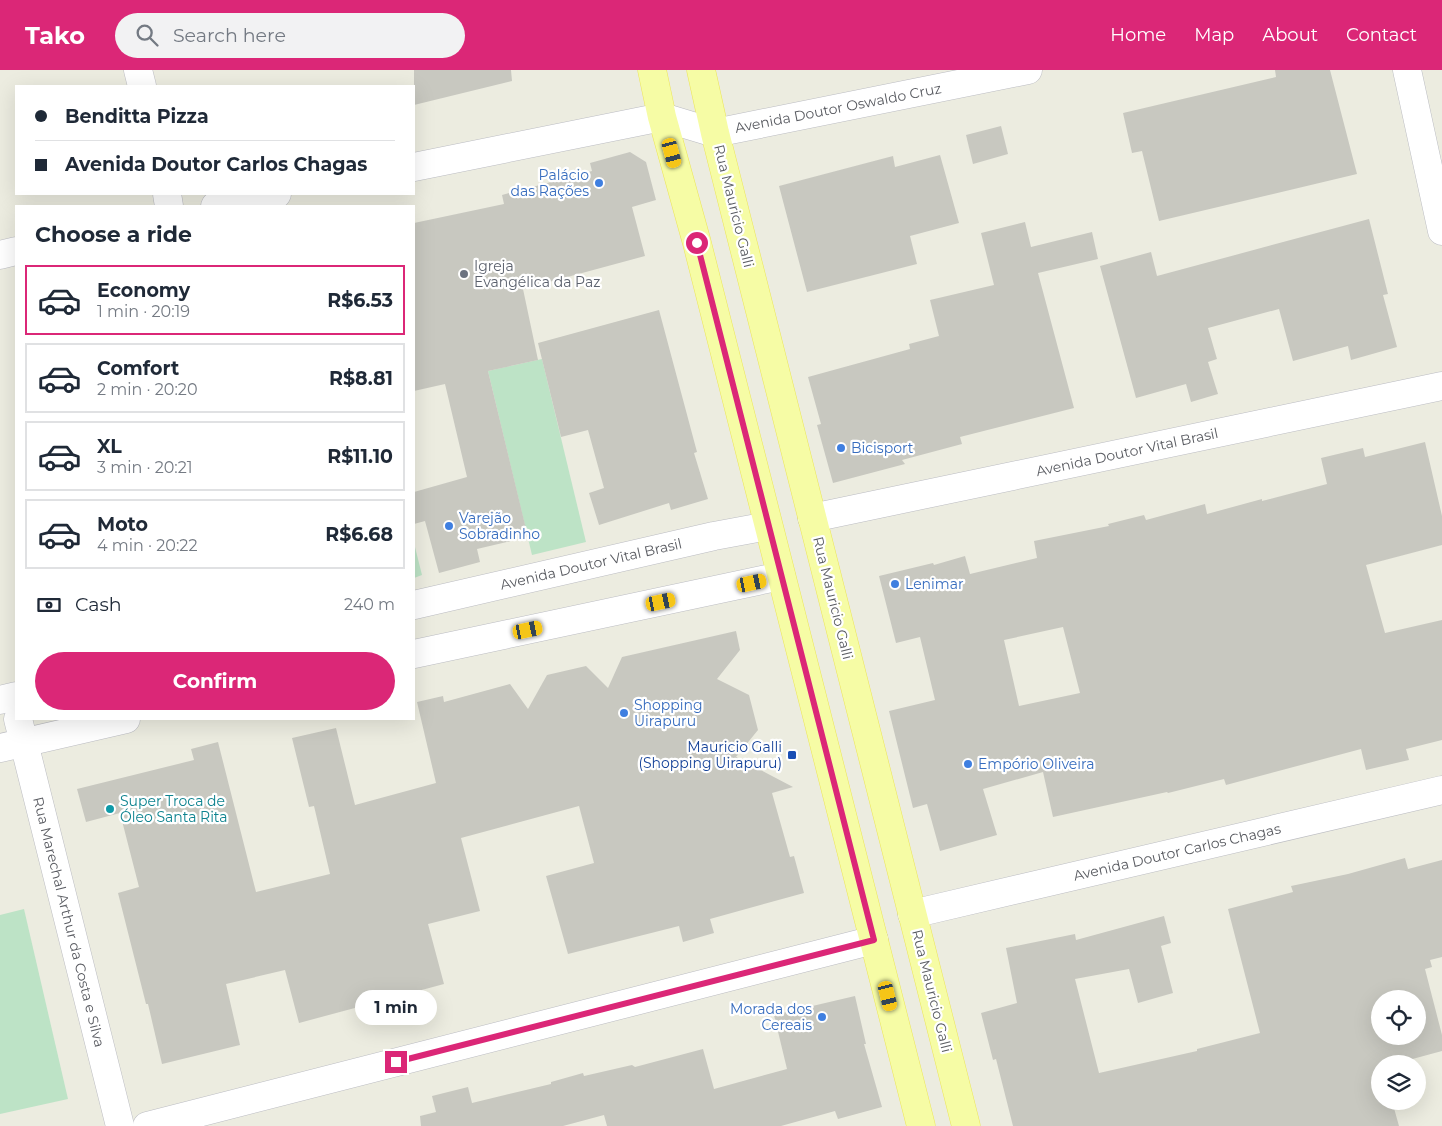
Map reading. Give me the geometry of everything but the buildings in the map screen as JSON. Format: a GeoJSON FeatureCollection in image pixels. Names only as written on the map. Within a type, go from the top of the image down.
{"type":"FeatureCollection","features":[{"type":"Feature","properties":{"kind":"main road"},"geometry":{"type":"LineString","coordinates":[[652,70],[662,117],[700,253],[921,1126]]}},
{"type":"Feature","properties":{"kind":"main road","name":"Rua Mauricio Galli"},"geometry":{"type":"LineString","coordinates":[[701,70],[715,133],[966,1126]]}},
{"type":"Feature","properties":{"kind":"street"},"geometry":{"type":"LineString","coordinates":[[138,70],[142,85]]}},
{"type":"Feature","properties":{"kind":"street","name":"Avenida Doutor Oswaldo Cruz"},"geometry":{"type":"LineString","coordinates":[[415,166],[662,117],[715,133],[1028,70]]}},
{"type":"Feature","properties":{"kind":"street"},"geometry":{"type":"LineString","coordinates":[[1407,70],[1442,231]]}},
{"type":"Feature","properties":{"kind":"street"},"geometry":{"type":"LineString","coordinates":[[220,205],[273,195]]}},
{"type":"Feature","properties":{"kind":"street"},"geometry":{"type":"LineString","coordinates":[[0,255],[15,251]]}},
{"type":"Feature","properties":{"kind":"street","name":"Avenida Doutor Vital Brasil"},"geometry":{"type":"LineString","coordinates":[[812,518],[1442,386]]}},
{"type":"Feature","properties":{"kind":"street","name":"Avenida Doutor Vital Brasil"},"geometry":{"type":"LineString","coordinates":[[415,605],[714,536],[768,526]]}},
{"type":"Feature","properties":{"kind":"street"},"geometry":{"type":"LineString","coordinates":[[415,654],[781,576]]}},
{"type":"Feature","properties":{"kind":"street","name":"Rua Marechal Arthur da Costa e Silva"},"geometry":{"type":"LineString","coordinates":[[13,716],[120,1126]]}},
{"type":"Feature","properties":{"kind":"street","name":"Avenida Doutor Carlos Chagas"},"geometry":{"type":"LineString","coordinates":[[912,914],[1442,790]]}},
{"type":"Feature","properties":{"kind":"street"},"geometry":{"type":"LineString","coordinates":[[147,1126],[874,940]]}},
{"type":"Feature","properties":{"kind":"green space"},"geometry":{"type":"Polygon","coordinates":[[[542,359],[586,542],[532,555],[488,371],[542,359]]]}},
{"type":"Feature","properties":{"kind":"green space"},"geometry":{"type":"Polygon","coordinates":[[[415,547],[422,575],[415,578],[415,547]]]}},
{"type":"Feature","properties":{"kind":"green space"},"geometry":{"type":"Polygon","coordinates":[[[24,909],[68,1099],[0,1114],[0,915],[24,909]]]}},
{"type":"Feature","properties":{"kind":"place","name":"Palácio das Rações"},"geometry":{"type":"Point","coordinates":[599,183]}},
{"type":"Feature","properties":{"kind":"place","name":"Igreja Evangélica da Paz"},"geometry":{"type":"Point","coordinates":[464,274]}},
{"type":"Feature","properties":{"kind":"place","name":"Bicisport"},"geometry":{"type":"Point","coordinates":[841,448]}},
{"type":"Feature","properties":{"kind":"place","name":"Varejão Sobradinho"},"geometry":{"type":"Point","coordinates":[449,526]}},
{"type":"Feature","properties":{"kind":"place","name":"Lenimar"},"geometry":{"type":"Point","coordinates":[895,584]}},
{"type":"Feature","properties":{"kind":"place","name":"Shopping Uirapuru"},"geometry":{"type":"Point","coordinates":[624,713]}},
{"type":"Feature","properties":{"kind":"place","name":"Mauricio Galli (Shopping Uirapuru)"},"geometry":{"type":"Point","coordinates":[792,755]}},
{"type":"Feature","properties":{"kind":"place","name":"Empório Oliveira"},"geometry":{"type":"Point","coordinates":[968,764]}},
{"type":"Feature","properties":{"kind":"place","name":"Super Troca de Óleo Santa Rita"},"geometry":{"type":"Point","coordinates":[110,809]}},
{"type":"Feature","properties":{"kind":"place","name":"Morada dos Cereais"},"geometry":{"type":"Point","coordinates":[822,1017]}},
{"type":"Feature","properties":{"kind":"route"},"geometry":{"type":"LineString","coordinates":[[396,1062],[874,940],[697,243]]}}]}
